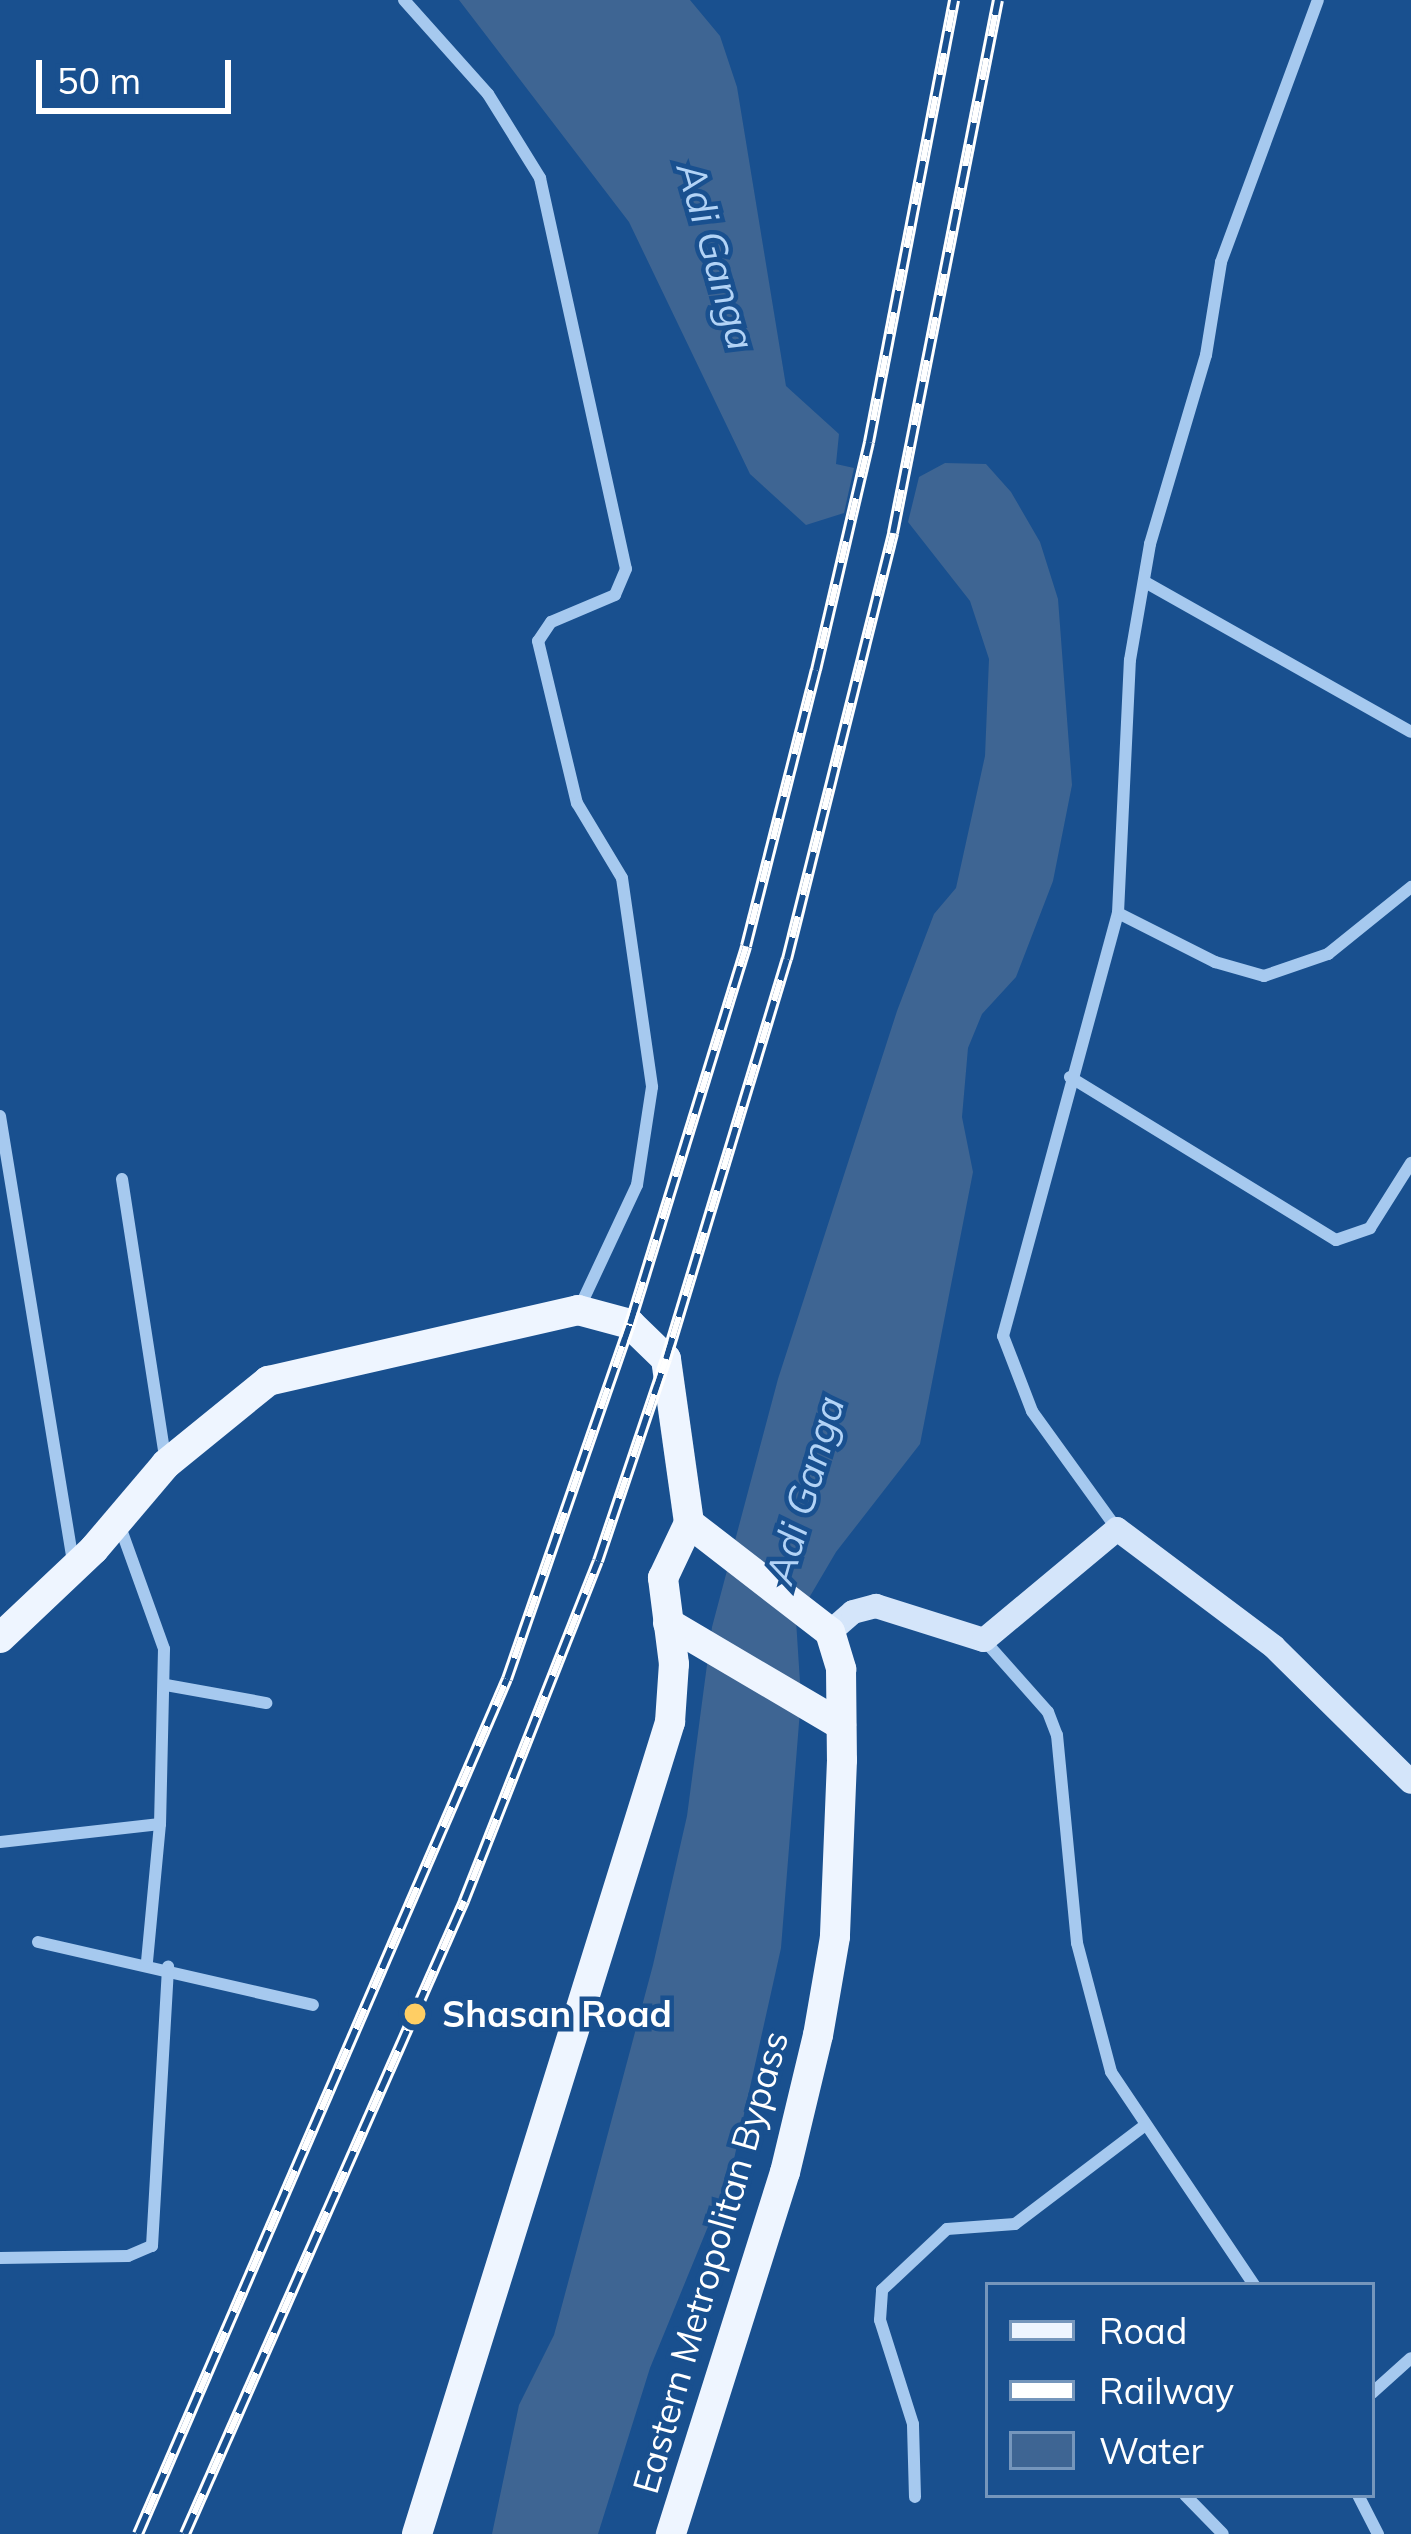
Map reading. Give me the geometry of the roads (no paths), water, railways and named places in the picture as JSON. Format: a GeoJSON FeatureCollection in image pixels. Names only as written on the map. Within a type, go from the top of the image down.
{"type":"FeatureCollection","features":[{"type":"Feature","properties":{"kind":"main road"},"geometry":{"type":"LineString","coordinates":[[0,1638],[75,1568],[166,1464],[268,1381],[578,1310],[631,1324],[669,1365],[689,1523],[663,1578],[678,1628],[670,1722],[417,2534]]}},
{"type":"Feature","properties":{"kind":"main road"},"geometry":{"type":"LineString","coordinates":[[689,1523],[819,1626],[876,1606],[984,1640],[1117,1529],[1274,1647],[1411,1782]]}},
{"type":"Feature","properties":{"kind":"main road","name":"Eastern Metropolitan Bypass"},"geometry":{"type":"LineString","coordinates":[[671,2534],[785,2172],[818,2035],[835,1937],[841,1669],[819,1626]]}},
{"type":"Feature","properties":{"kind":"main road"},"geometry":{"type":"LineString","coordinates":[[678,1628],[842,1725]]}},
{"type":"Feature","properties":{"kind":"street"},"geometry":{"type":"LineString","coordinates":[[404,0],[488,94],[540,178],[626,568],[616,595],[551,622],[538,641],[577,803],[622,878],[652,1087],[643,1167],[578,1310]]}},
{"type":"Feature","properties":{"kind":"street"},"geometry":{"type":"LineString","coordinates":[[1117,1529],[1032,1411],[1003,1336],[1118,913],[1130,660],[1145,582],[1217,309],[1220,262],[1318,0]]}},
{"type":"Feature","properties":{"kind":"street"},"geometry":{"type":"LineString","coordinates":[[1145,582],[1411,732]]}},
{"type":"Feature","properties":{"kind":"street"},"geometry":{"type":"LineString","coordinates":[[1118,913],[1215,962],[1264,976],[1328,954],[1411,887]]}},
{"type":"Feature","properties":{"kind":"street"},"geometry":{"type":"LineString","coordinates":[[1070,1077],[1336,1240],[1370,1228],[1411,1163]]}},
{"type":"Feature","properties":{"kind":"street"},"geometry":{"type":"LineString","coordinates":[[0,1116],[75,1568]]}},
{"type":"Feature","properties":{"kind":"street"},"geometry":{"type":"LineString","coordinates":[[122,1179],[166,1464]]}},
{"type":"Feature","properties":{"kind":"street"},"geometry":{"type":"LineString","coordinates":[[118,1520],[155,1617],[166,1685],[160,1825],[147,1961]]}},
{"type":"Feature","properties":{"kind":"street"},"geometry":{"type":"LineString","coordinates":[[984,1640],[1048,1712],[1058,1735],[1087,1999],[1111,2072],[1252,2282]]}},
{"type":"Feature","properties":{"kind":"street"},"geometry":{"type":"LineString","coordinates":[[166,1685],[266,1703]]}},
{"type":"Feature","properties":{"kind":"street"},"geometry":{"type":"LineString","coordinates":[[0,1842],[160,1825]]}},
{"type":"Feature","properties":{"kind":"street"},"geometry":{"type":"LineString","coordinates":[[38,1942],[147,1961],[313,2005]]}},
{"type":"Feature","properties":{"kind":"street"},"geometry":{"type":"LineString","coordinates":[[0,2258],[128,2256],[152,2246],[168,1966]]}},
{"type":"Feature","properties":{"kind":"street"},"geometry":{"type":"LineString","coordinates":[[916,2497],[913,2424],[880,2320],[882,2290],[947,2228],[1015,2224],[1144,2126]]}},
{"type":"Feature","properties":{"kind":"street"},"geometry":{"type":"LineString","coordinates":[[1375,2390],[1411,2357]]}},
{"type":"Feature","properties":{"kind":"street"},"geometry":{"type":"LineString","coordinates":[[1188,2498],[1223,2534]]}},
{"type":"Feature","properties":{"kind":"street"},"geometry":{"type":"LineString","coordinates":[[1360,2498],[1378,2534]]}},
{"type":"Feature","properties":{"kind":"water","name":"Adi Ganga"},"geometry":{"type":"Polygon","coordinates":[[[459,0],[690,0],[720,36],[737,87],[786,386],[839,434],[836,464],[854,468],[844,513],[806,525],[750,474],[629,222],[459,0]]]}},
{"type":"Feature","properties":{"kind":"water","name":"Adi Ganga"},"geometry":{"type":"Polygon","coordinates":[[[945,463],[986,464],[1011,492],[1040,542],[1058,599],[1072,785],[1053,881],[1016,977],[982,1014],[968,1048],[962,1117],[973,1172],[920,1444],[836,1552],[796,1620],[801,1698],[781,1948],[732,2168],[650,2368],[598,2534],[492,2534],[519,2405],[554,2335],[653,1965],[687,1816],[712,1627],[778,1379],[897,1011],[934,914],[956,888],[985,756],[989,659],[970,601],[908,522],[919,477],[945,463]]]}},
{"type":"Feature","properties":{"kind":"railway"},"geometry":{"type":"LineString","coordinates":[[138,2534],[507,1679],[630,1324],[746,946],[816,670],[869,442],[954,0]]}},
{"type":"Feature","properties":{"kind":"railway"},"geometry":{"type":"LineString","coordinates":[[185,2534],[464,1901],[598,1561],[666,1359],[787,959],[893,533],[998,0]]}},
{"type":"Feature","properties":{"kind":"place","name":"Shasan Road"},"geometry":{"type":"Point","coordinates":[415,2014]}}]}
